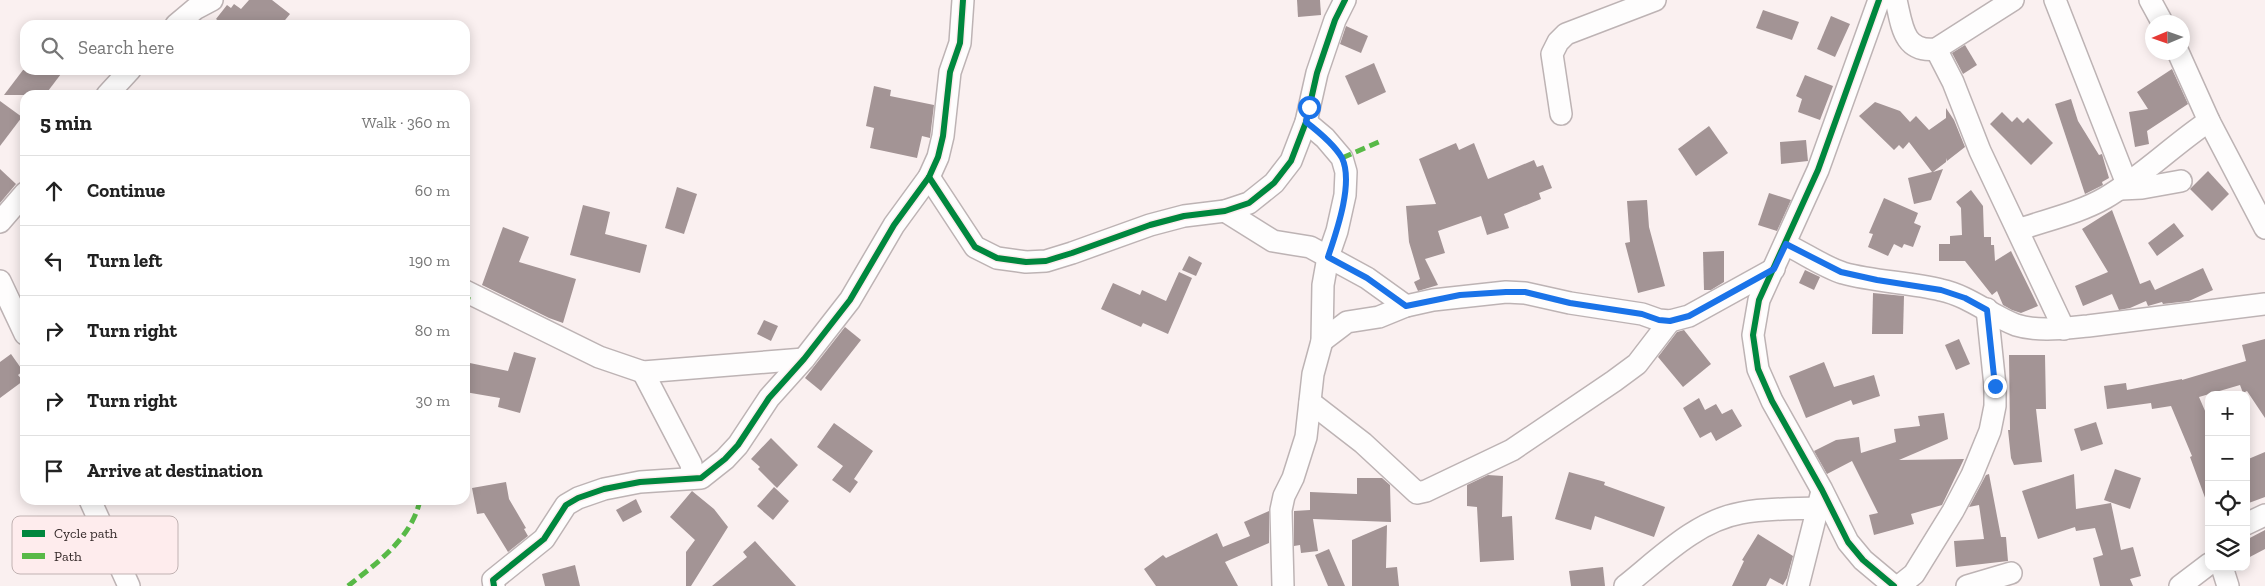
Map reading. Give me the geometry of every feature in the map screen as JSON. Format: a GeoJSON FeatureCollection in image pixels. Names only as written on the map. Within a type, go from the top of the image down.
{"type":"FeatureCollection","features":[{"type":"Feature","properties":{"kind":"street"},"geometry":{"type":"LineString","coordinates":[[182,20],[195,9],[212,0]]}},
{"type":"Feature","properties":{"kind":"street"},"geometry":{"type":"LineString","coordinates":[[494,586],[493,580],[544,540],[566,505],[578,498],[604,489],[640,482],[701,478],[725,459],[738,445],[769,398],[804,359],[850,300],[894,225],[929,177],[938,157],[943,136],[950,72],[960,43],[963,0]]}},
{"type":"Feature","properties":{"kind":"street"},"geometry":{"type":"LineString","coordinates":[[929,177],[975,247],[997,258],[1026,262],[1046,261],[1150,225],[1184,216],[1225,211],[1248,203],[1274,183],[1291,161],[1306,122],[1317,73],[1335,20],[1345,0]]}},
{"type":"Feature","properties":{"kind":"street"},"geometry":{"type":"LineString","coordinates":[[1561,114],[1552,54],[1558,42],[1566,34],[1655,0]]}},
{"type":"Feature","properties":{"kind":"street"},"geometry":{"type":"LineString","coordinates":[[1879,0],[1818,170],[1759,300],[1754,335],[1758,369],[1820,499],[1848,542],[1863,560],[1894,586]]}},
{"type":"Feature","properties":{"kind":"street"},"geometry":{"type":"LineString","coordinates":[[1896,0],[1908,41],[1920,49],[1936,49],[2013,0]]}},
{"type":"Feature","properties":{"kind":"street"},"geometry":{"type":"LineString","coordinates":[[2055,0],[2123,186]]}},
{"type":"Feature","properties":{"kind":"street"},"geometry":{"type":"LineString","coordinates":[[2150,0],[2158,15]]}},
{"type":"Feature","properties":{"kind":"street"},"geometry":{"type":"LineString","coordinates":[[1936,49],[1953,82],[1980,151],[2064,328]]}},
{"type":"Feature","properties":{"kind":"street"},"geometry":{"type":"LineString","coordinates":[[2182,60],[2209,121],[2265,228]]}},
{"type":"Feature","properties":{"kind":"street"},"geometry":{"type":"LineString","coordinates":[[111,90],[125,75]]}},
{"type":"Feature","properties":{"kind":"street"},"geometry":{"type":"LineString","coordinates":[[2018,230],[2103,199],[2163,158],[2180,141],[2209,121]]}},
{"type":"Feature","properties":{"kind":"street"},"geometry":{"type":"LineString","coordinates":[[1284,586],[1281,510],[1284,496],[1293,478],[1306,437],[1313,374],[1322,341],[1323,285],[1328,257],[1341,214],[1346,172],[1342,158],[1325,138],[1306,122]]}},
{"type":"Feature","properties":{"kind":"street"},"geometry":{"type":"LineString","coordinates":[[2123,186],[2142,188],[2181,181]]}},
{"type":"Feature","properties":{"kind":"street"},"geometry":{"type":"LineString","coordinates":[[0,222],[20,198]]}},
{"type":"Feature","properties":{"kind":"street"},"geometry":{"type":"LineString","coordinates":[[1225,211],[1259,234],[1273,240],[1300,244],[1328,257],[1367,278],[1406,306]]}},
{"type":"Feature","properties":{"kind":"street"},"geometry":{"type":"LineString","coordinates":[[1786,244],[1841,272],[1941,290],[1965,298],[2018,325],[2064,328],[2265,304]]}},
{"type":"Feature","properties":{"kind":"street"},"geometry":{"type":"LineString","coordinates":[[1322,341],[1348,322],[1379,317],[1406,306],[1460,295],[1506,292],[1525,292],[1570,303],[1642,314],[1659,320],[1670,321],[1689,316],[1774,269]]}},
{"type":"Feature","properties":{"kind":"street"},"geometry":{"type":"LineString","coordinates":[[0,281],[20,322]]}},
{"type":"Feature","properties":{"kind":"street"},"geometry":{"type":"LineString","coordinates":[[470,293],[599,357],[643,372],[804,359]]}},
{"type":"Feature","properties":{"kind":"street"},"geometry":{"type":"LineString","coordinates":[[1899,586],[1914,574],[1953,511],[1972,475],[1990,431],[1995,406],[1995,386],[1987,310]]}},
{"type":"Feature","properties":{"kind":"street"},"geometry":{"type":"LineString","coordinates":[[1310,402],[1381,458],[1410,489],[1417,493],[1426,491],[1512,450],[1614,381],[1637,364],[1670,321]]}},
{"type":"Feature","properties":{"kind":"street"},"geometry":{"type":"LineString","coordinates":[[643,372],[691,464],[694,478]]}},
{"type":"Feature","properties":{"kind":"street"},"geometry":{"type":"LineString","coordinates":[[1625,586],[1684,540],[1714,521],[1741,513],[1820,499]]}},
{"type":"Feature","properties":{"kind":"street"},"geometry":{"type":"LineString","coordinates":[[1798,586],[1820,499]]}},
{"type":"Feature","properties":{"kind":"street"},"geometry":{"type":"LineString","coordinates":[[2250,522],[2265,515]]}},
{"type":"Feature","properties":{"kind":"street"},"geometry":{"type":"LineString","coordinates":[[2180,586],[2205,567]]}},
{"type":"Feature","properties":{"kind":"street"},"geometry":{"type":"LineString","coordinates":[[2223,571],[2228,586]]}},
{"type":"Feature","properties":{"kind":"street"},"geometry":{"type":"LineString","coordinates":[[1967,586],[2011,573]]}},
{"type":"Feature","properties":{"kind":"street"},"geometry":{"type":"LineString","coordinates":[[124,574],[129,586]]}},
{"type":"Feature","properties":{"kind":"building"},"geometry":{"type":"Polygon","coordinates":[[[249,0],[272,0],[290,14],[285,20],[216,19],[227,5],[231,8],[234,4],[241,9],[249,0]]]}},
{"type":"Feature","properties":{"kind":"building"},"geometry":{"type":"Polygon","coordinates":[[[1297,0],[1320,0],[1321,15],[1298,17],[1297,0]]]}},
{"type":"Feature","properties":{"kind":"building"},"geometry":{"type":"Polygon","coordinates":[[[1763,10],[1799,22],[1792,40],[1756,28],[1763,10]]]}},
{"type":"Feature","properties":{"kind":"building"},"geometry":{"type":"Polygon","coordinates":[[[1831,16],[1850,24],[1835,57],[1817,49],[1831,16]]]}},
{"type":"Feature","properties":{"kind":"building"},"geometry":{"type":"Polygon","coordinates":[[[1346,26],[1368,36],[1361,53],[1340,44],[1346,26]]]}},
{"type":"Feature","properties":{"kind":"building"},"geometry":{"type":"Polygon","coordinates":[[[1965,45],[1977,65],[1963,74],[1952,53],[1965,45]]]}},
{"type":"Feature","properties":{"kind":"building"},"geometry":{"type":"Polygon","coordinates":[[[1374,63],[1386,92],[1358,105],[1345,76],[1374,63]]]}},
{"type":"Feature","properties":{"kind":"building"},"geometry":{"type":"Polygon","coordinates":[[[2172,69],[2188,104],[2147,131],[2149,144],[2135,147],[2129,112],[2148,109],[2137,92],[2172,69]]]}},
{"type":"Feature","properties":{"kind":"building"},"geometry":{"type":"Polygon","coordinates":[[[20,74],[60,75],[49,90],[20,90],[20,95],[4,95],[20,74]]]}},
{"type":"Feature","properties":{"kind":"building"},"geometry":{"type":"Polygon","coordinates":[[[1805,75],[1833,86],[1820,120],[1798,112],[1802,99],[1796,96],[1805,75]]]}},
{"type":"Feature","properties":{"kind":"building"},"geometry":{"type":"Polygon","coordinates":[[[874,86],[891,90],[890,96],[934,105],[930,138],[922,136],[917,158],[870,148],[874,128],[866,126],[874,86]]]}},
{"type":"Feature","properties":{"kind":"building"},"geometry":{"type":"Polygon","coordinates":[[[2071,99],[2078,121],[2099,155],[2102,154],[2109,178],[2102,182],[2103,185],[2085,194],[2055,104],[2071,99]]]}},
{"type":"Feature","properties":{"kind":"building"},"geometry":{"type":"Polygon","coordinates":[[[0,101],[20,116],[20,120],[0,146],[0,101]]]}},
{"type":"Feature","properties":{"kind":"building"},"geometry":{"type":"Polygon","coordinates":[[[1875,102],[1900,111],[1910,122],[1916,116],[1929,130],[1946,118],[1946,108],[1954,120],[1965,147],[1947,161],[1947,158],[1946,162],[1933,172],[1943,169],[1931,200],[1914,204],[1908,178],[1932,172],[1909,142],[1903,149],[1899,145],[1894,150],[1859,116],[1875,102]]]}},
{"type":"Feature","properties":{"kind":"building"},"geometry":{"type":"Polygon","coordinates":[[[2002,112],[2012,122],[2017,117],[2023,123],[2028,118],[2053,143],[2031,165],[1990,124],[2002,112]]]}},
{"type":"Feature","properties":{"kind":"building"},"geometry":{"type":"Polygon","coordinates":[[[1709,126],[1728,153],[1696,176],[1678,149],[1709,126]]]}},
{"type":"Feature","properties":{"kind":"building"},"geometry":{"type":"Polygon","coordinates":[[[1806,140],[1808,161],[1781,164],[1780,142],[1806,140]]]}},
{"type":"Feature","properties":{"kind":"building"},"geometry":{"type":"Polygon","coordinates":[[[1456,143],[1459,150],[1474,143],[1488,179],[1534,160],[1537,167],[1543,165],[1552,188],[1539,193],[1541,199],[1504,214],[1509,228],[1487,235],[1481,216],[1438,231],[1445,253],[1425,259],[1438,285],[1418,291],[1414,282],[1420,279],[1409,242],[1406,206],[1436,204],[1419,159],[1456,143]]]}},
{"type":"Feature","properties":{"kind":"building"},"geometry":{"type":"Polygon","coordinates":[[[0,169],[16,184],[0,203],[0,169]]]}},
{"type":"Feature","properties":{"kind":"building"},"geometry":{"type":"Polygon","coordinates":[[[2208,171],[2229,194],[2212,211],[2190,189],[2208,171]]]}},
{"type":"Feature","properties":{"kind":"building"},"geometry":{"type":"Polygon","coordinates":[[[677,187],[697,194],[684,234],[665,228],[677,187]]]}},
{"type":"Feature","properties":{"kind":"building"},"geometry":{"type":"Polygon","coordinates":[[[1971,190],[1983,206],[1984,237],[1991,237],[1991,245],[1994,245],[1995,261],[2011,251],[2038,306],[2021,313],[2012,310],[2003,305],[1997,291],[1992,295],[1965,261],[1939,261],[1939,244],[1950,244],[1950,236],[1962,235],[1961,208],[1956,202],[1971,190]]]}},
{"type":"Feature","properties":{"kind":"building"},"geometry":{"type":"Polygon","coordinates":[[[1769,193],[1791,200],[1777,231],[1758,225],[1769,193]]]}},
{"type":"Feature","properties":{"kind":"building"},"geometry":{"type":"Polygon","coordinates":[[[1884,198],[1918,213],[1914,223],[1921,226],[1913,247],[1904,244],[1902,248],[1894,244],[1888,256],[1868,247],[1873,234],[1869,233],[1884,198]]]}},
{"type":"Feature","properties":{"kind":"building"},"geometry":{"type":"Polygon","coordinates":[[[1647,200],[1649,227],[1665,286],[1638,293],[1625,243],[1630,242],[1627,201],[1647,200]]]}},
{"type":"Feature","properties":{"kind":"building"},"geometry":{"type":"Polygon","coordinates":[[[583,205],[610,212],[605,234],[647,245],[640,273],[570,255],[583,205]]]}},
{"type":"Feature","properties":{"kind":"building"},"geometry":{"type":"Polygon","coordinates":[[[2112,210],[2140,284],[2150,280],[2155,290],[2203,268],[2213,290],[2189,301],[2163,304],[2162,302],[2148,306],[2146,301],[2130,308],[2119,310],[2112,294],[2083,306],[2075,286],[2108,272],[2082,229],[2112,210]]]}},
{"type":"Feature","properties":{"kind":"building"},"geometry":{"type":"Polygon","coordinates":[[[2174,223],[2184,236],[2157,256],[2148,243],[2174,223]]]}},
{"type":"Feature","properties":{"kind":"building"},"geometry":{"type":"Polygon","coordinates":[[[503,227],[529,237],[519,262],[576,279],[563,323],[482,285],[503,227]]]}},
{"type":"Feature","properties":{"kind":"building"},"geometry":{"type":"Polygon","coordinates":[[[1724,251],[1724,282],[1711,290],[1704,290],[1703,252],[1724,251]]]}},
{"type":"Feature","properties":{"kind":"building"},"geometry":{"type":"Polygon","coordinates":[[[1189,256],[1202,263],[1196,276],[1182,270],[1189,256]]]}},
{"type":"Feature","properties":{"kind":"building"},"geometry":{"type":"Polygon","coordinates":[[[1805,270],[1820,277],[1814,290],[1799,283],[1805,270]]]}},
{"type":"Feature","properties":{"kind":"building"},"geometry":{"type":"Polygon","coordinates":[[[1179,272],[1192,278],[1168,334],[1143,323],[1141,327],[1101,309],[1113,283],[1140,295],[1142,290],[1166,301],[1179,272]]]}},
{"type":"Feature","properties":{"kind":"building"},"geometry":{"type":"Polygon","coordinates":[[[1873,293],[1904,296],[1903,334],[1872,334],[1873,293]]]}},
{"type":"Feature","properties":{"kind":"building"},"geometry":{"type":"Polygon","coordinates":[[[764,320],[778,326],[771,341],[757,334],[764,320]]]}},
{"type":"Feature","properties":{"kind":"building"},"geometry":{"type":"Polygon","coordinates":[[[845,327],[861,340],[821,391],[805,378],[845,327]]]}},
{"type":"Feature","properties":{"kind":"building"},"geometry":{"type":"Polygon","coordinates":[[[1684,330],[1711,364],[1683,387],[1658,357],[1677,332],[1684,330]]]}},
{"type":"Feature","properties":{"kind":"building"},"geometry":{"type":"Polygon","coordinates":[[[1959,339],[1970,364],[1956,370],[1945,345],[1959,339]]]}},
{"type":"Feature","properties":{"kind":"building"},"geometry":{"type":"Polygon","coordinates":[[[2265,339],[2265,418],[2250,396],[2250,391],[2242,391],[2240,385],[2220,391],[2205,391],[2205,395],[2199,397],[2205,411],[2205,498],[2190,457],[2192,456],[2171,406],[2152,409],[2151,403],[2107,409],[2104,386],[2126,383],[2127,390],[2182,380],[2246,361],[2242,345],[2265,339]]]}},
{"type":"Feature","properties":{"kind":"building"},"geometry":{"type":"Polygon","coordinates":[[[514,352],[536,358],[520,413],[498,407],[500,398],[470,393],[470,363],[508,371],[514,352]]]}},
{"type":"Feature","properties":{"kind":"building"},"geometry":{"type":"Polygon","coordinates":[[[11,354],[20,367],[20,373],[18,375],[20,383],[0,398],[0,362],[11,354]]]}},
{"type":"Feature","properties":{"kind":"building"},"geometry":{"type":"Polygon","coordinates":[[[2009,355],[2045,355],[2046,409],[2036,409],[2042,462],[2014,465],[2011,458],[2008,430],[2010,430],[2009,355]]]}},
{"type":"Feature","properties":{"kind":"building"},"geometry":{"type":"Polygon","coordinates":[[[1824,362],[1834,387],[1874,375],[1880,396],[1853,405],[1851,400],[1806,418],[1789,376],[1824,362]]]}},
{"type":"Feature","properties":{"kind":"building"},"geometry":{"type":"Polygon","coordinates":[[[1699,398],[1705,410],[1716,404],[1722,414],[1732,409],[1742,426],[1716,441],[1711,432],[1700,438],[1683,408],[1699,398]]]}},
{"type":"Feature","properties":{"kind":"building"},"geometry":{"type":"Polygon","coordinates":[[[1944,413],[1948,439],[1899,460],[1964,459],[1942,505],[1911,514],[1914,524],[1874,535],[1869,515],[1878,513],[1852,461],[1827,474],[1814,451],[1836,440],[1859,437],[1861,453],[1896,442],[1894,429],[1920,426],[1918,416],[1944,413]]]}},
{"type":"Feature","properties":{"kind":"building"},"geometry":{"type":"Polygon","coordinates":[[[2096,422],[2103,444],[2081,451],[2074,429],[2096,422]]]}},
{"type":"Feature","properties":{"kind":"building"},"geometry":{"type":"Polygon","coordinates":[[[834,423],[873,451],[854,479],[858,482],[850,493],[832,480],[843,466],[817,447],[834,423]]]}},
{"type":"Feature","properties":{"kind":"building"},"geometry":{"type":"Polygon","coordinates":[[[771,438],[798,465],[777,488],[751,459],[771,438]]]}},
{"type":"Feature","properties":{"kind":"building"},"geometry":{"type":"Polygon","coordinates":[[[2265,452],[2265,497],[2250,503],[2250,481],[2250,458],[2265,452]]]}},
{"type":"Feature","properties":{"kind":"building"},"geometry":{"type":"Polygon","coordinates":[[[2115,469],[2141,478],[2130,509],[2104,500],[2115,469]]]}},
{"type":"Feature","properties":{"kind":"building"},"geometry":{"type":"Polygon","coordinates":[[[1569,472],[1605,482],[1604,485],[1665,507],[1654,537],[1595,516],[1591,530],[1555,519],[1569,472]]]}},
{"type":"Feature","properties":{"kind":"building"},"geometry":{"type":"Polygon","coordinates":[[[1989,474],[2001,537],[2006,537],[2008,561],[1956,567],[1954,541],[1984,539],[1979,505],[1969,507],[1986,475],[1989,474]]]}},
{"type":"Feature","properties":{"kind":"building"},"geometry":{"type":"Polygon","coordinates":[[[2074,474],[2076,509],[2111,503],[2121,550],[2133,547],[2141,576],[2130,579],[2133,586],[2100,586],[2093,558],[2103,555],[2095,528],[2076,531],[2075,527],[2038,539],[2022,491],[2074,474]]]}},
{"type":"Feature","properties":{"kind":"building"},"geometry":{"type":"Polygon","coordinates":[[[1488,475],[1503,476],[1502,517],[1512,516],[1514,560],[1480,562],[1477,507],[1467,506],[1467,485],[1488,475]]]}},
{"type":"Feature","properties":{"kind":"building"},"geometry":{"type":"Polygon","coordinates":[[[1357,478],[1382,478],[1390,485],[1391,522],[1313,519],[1318,551],[1301,553],[1300,545],[1294,546],[1294,511],[1310,510],[1310,492],[1357,494],[1357,478]]]}},
{"type":"Feature","properties":{"kind":"building"},"geometry":{"type":"Polygon","coordinates":[[[506,482],[509,499],[526,528],[524,529],[528,536],[508,552],[484,513],[477,514],[472,488],[506,482]]]}},
{"type":"Feature","properties":{"kind":"building"},"geometry":{"type":"Polygon","coordinates":[[[774,487],[789,501],[773,520],[757,506],[774,487]]]}},
{"type":"Feature","properties":{"kind":"building"},"geometry":{"type":"Polygon","coordinates":[[[692,491],[714,509],[728,527],[691,586],[686,586],[686,552],[695,540],[670,517],[692,491]]]}},
{"type":"Feature","properties":{"kind":"building"},"geometry":{"type":"Polygon","coordinates":[[[636,499],[642,512],[623,522],[616,510],[636,499]]]}},
{"type":"Feature","properties":{"kind":"building"},"geometry":{"type":"Polygon","coordinates":[[[1269,511],[1269,543],[1225,562],[1238,586],[1156,586],[1144,569],[1163,555],[1166,558],[1217,533],[1223,547],[1250,536],[1244,522],[1269,511]]]}},
{"type":"Feature","properties":{"kind":"building"},"geometry":{"type":"Polygon","coordinates":[[[1387,525],[1386,568],[1397,567],[1399,586],[1352,586],[1352,540],[1387,525]]]}},
{"type":"Feature","properties":{"kind":"building"},"geometry":{"type":"Polygon","coordinates":[[[2265,530],[2265,549],[2250,557],[2250,538],[2265,530]]]}},
{"type":"Feature","properties":{"kind":"building"},"geometry":{"type":"Polygon","coordinates":[[[1758,534],[1793,556],[1787,578],[1783,585],[1770,578],[1766,586],[1732,586],[1744,561],[1742,560],[1758,534]]]}},
{"type":"Feature","properties":{"kind":"building"},"geometry":{"type":"Polygon","coordinates":[[[755,541],[796,586],[712,586],[747,557],[743,552],[755,541]]]}},
{"type":"Feature","properties":{"kind":"building"},"geometry":{"type":"Polygon","coordinates":[[[1329,549],[1345,586],[1328,586],[1315,555],[1329,549]]]}},
{"type":"Feature","properties":{"kind":"building"},"geometry":{"type":"Polygon","coordinates":[[[575,565],[580,586],[545,586],[542,574],[575,565]]]}},
{"type":"Feature","properties":{"kind":"building"},"geometry":{"type":"Polygon","coordinates":[[[1603,567],[1605,586],[1571,586],[1569,571],[1603,567]]]}},
{"type":"Feature","properties":{"kind":"marked path"},"geometry":{"type":"LineString","coordinates":[[1342,158],[1383,140]]}},
{"type":"Feature","properties":{"kind":"marked path"},"geometry":{"type":"LineString","coordinates":[[348,586],[392,549],[409,526],[419,505]]}},
{"type":"Feature","properties":{"kind":"cycle path"},"geometry":{"type":"LineString","coordinates":[[494,586],[493,580],[544,539],[566,505],[578,498],[604,489],[640,482],[701,478],[725,459],[738,445],[769,398],[804,359],[850,300],[894,225],[929,177],[938,157],[943,136],[950,72],[960,43],[963,0]]}},
{"type":"Feature","properties":{"kind":"cycle path"},"geometry":{"type":"LineString","coordinates":[[929,177],[975,247],[997,258],[1026,262],[1046,261],[1150,225],[1184,216],[1225,211],[1249,203],[1274,183],[1291,161],[1306,122],[1317,73],[1335,20],[1345,0]]}},
{"type":"Feature","properties":{"kind":"cycle path"},"geometry":{"type":"LineString","coordinates":[[1879,0],[1818,170],[1759,300],[1753,335],[1758,369],[1772,401],[1822,490],[1848,542],[1863,560],[1894,586]]}},
{"type":"Feature","properties":{"kind":"route"},"geometry":{"type":"LineString","coordinates":[[1309,107],[1306,122],[1325,138],[1342,158],[1346,172],[1344,196],[1337,232],[1328,257],[1367,278],[1406,306],[1460,295],[1525,292],[1570,303],[1642,314],[1659,320],[1670,321],[1689,316],[1774,269],[1786,244],[1841,272],[1941,290],[1965,298],[1987,310],[1990,323],[1995,386]]}}]}
